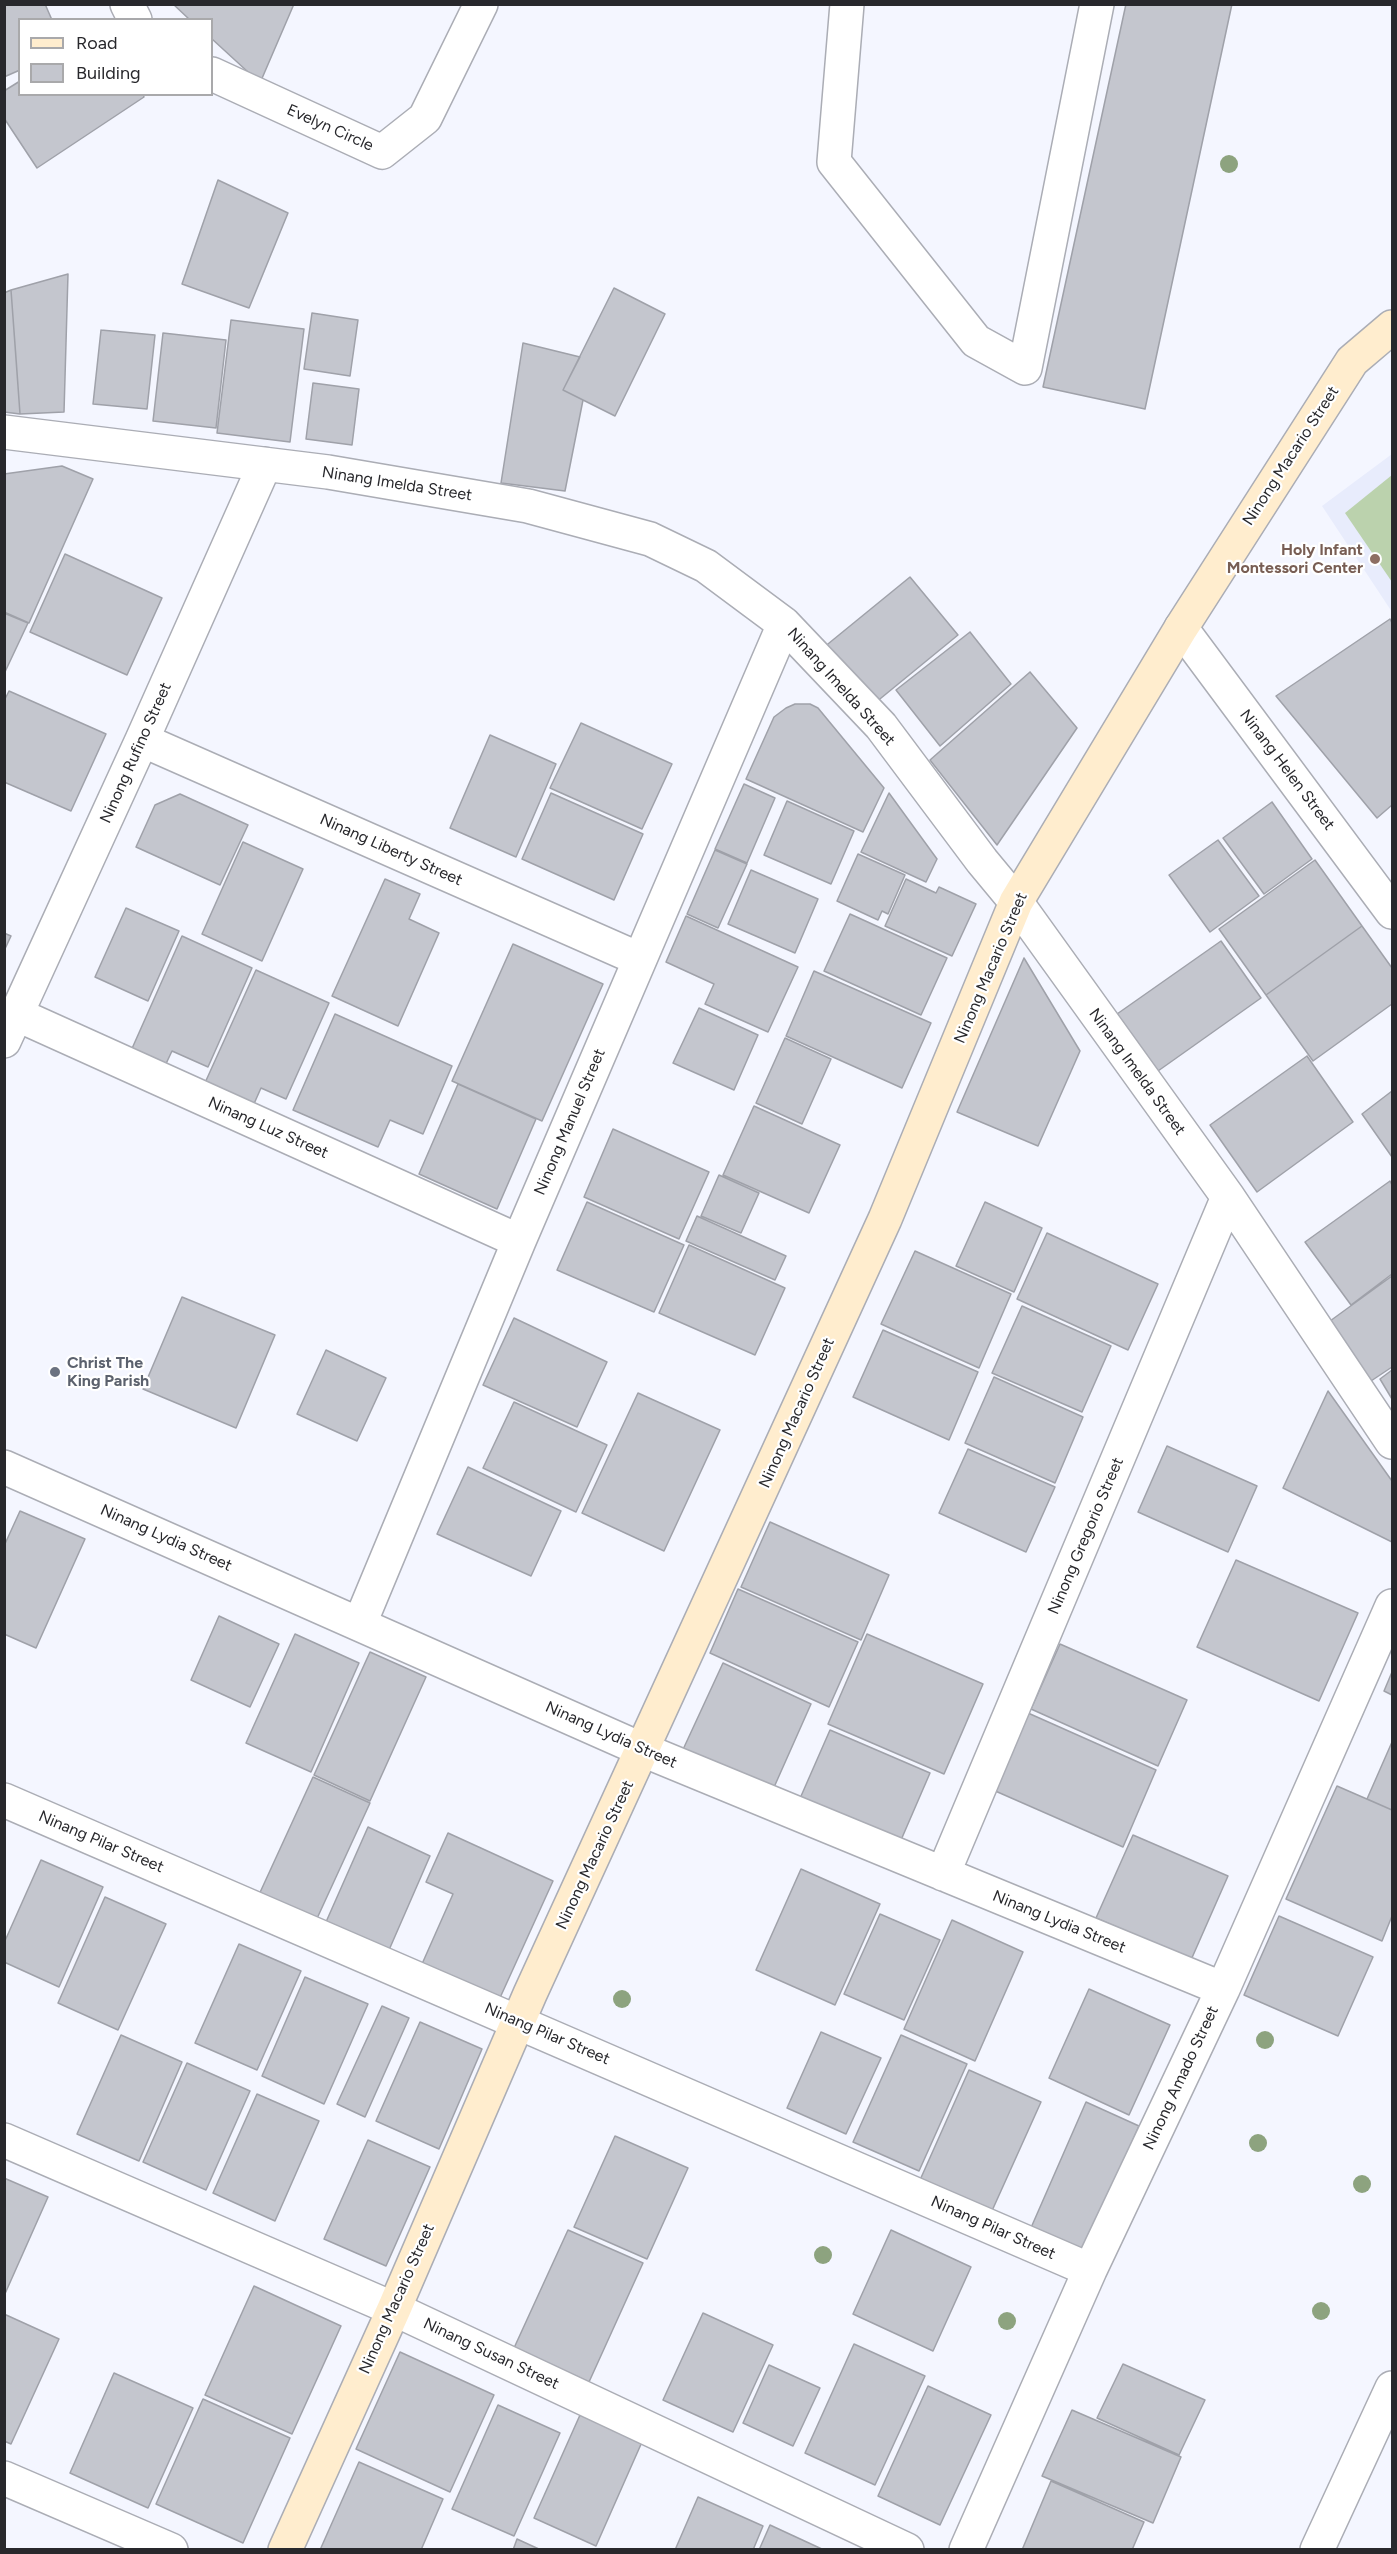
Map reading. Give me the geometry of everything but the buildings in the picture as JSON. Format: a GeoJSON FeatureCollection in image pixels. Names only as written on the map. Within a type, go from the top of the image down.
{"type":"FeatureCollection","features":[{"type":"Feature","properties":{"kind":"street"},"geometry":{"type":"LineString","coordinates":[[126,4],[134,18]]}},
{"type":"Feature","properties":{"kind":"street","name":"Evelyn Circle"},"geometry":{"type":"LineString","coordinates":[[213,74],[382,152],[425,118],[481,4]]}},
{"type":"Feature","properties":{"kind":"street"},"geometry":{"type":"LineString","coordinates":[[847,4],[834,162],[976,341],[1025,368],[1097,4]]}},
{"type":"Feature","properties":{"kind":"street","name":"Ninong Macario Street"},"geometry":{"type":"LineString","coordinates":[[285,2550],[394,2309],[518,2021],[885,1219],[1016,902],[1180,628],[1352,361],[1392,327]]}},
{"type":"Feature","properties":{"kind":"street","name":"Ninang Imelda Street"},"geometry":{"type":"LineString","coordinates":[[4,432],[328,472],[528,506],[650,539],[706,566],[784,624],[881,726],[982,861],[1016,902],[1228,1197],[1392,1442]]}},
{"type":"Feature","properties":{"kind":"street","name":"Ninong Rufino Street"},"geometry":{"type":"LineString","coordinates":[[10,1028],[265,464]]}},
{"type":"Feature","properties":{"kind":"street","name":"Ninong Manuel Street"},"geometry":{"type":"LineString","coordinates":[[360,1623],[519,1241],[784,624]]}},
{"type":"Feature","properties":{"kind":"street","name":"Ninang Helen Street"},"geometry":{"type":"LineString","coordinates":[[1180,628],[1392,912]]}},
{"type":"Feature","properties":{"kind":"street","name":"Ninang Liberty Street"},"geometry":{"type":"LineString","coordinates":[[142,740],[639,959]]}},
{"type":"Feature","properties":{"kind":"street","name":"Ninang Luz Street"},"geometry":{"type":"LineString","coordinates":[[10,1028],[519,1241]]}},
{"type":"Feature","properties":{"kind":"street","name":"Ninong Gregorio Street"},"geometry":{"type":"LineString","coordinates":[[943,1874],[1228,1197]]}},
{"type":"Feature","properties":{"kind":"street","name":"Ninang Lydia Street"},"geometry":{"type":"LineString","coordinates":[[4,1467],[643,1750],[1223,1989]]}},
{"type":"Feature","properties":{"kind":"street","name":"Ninong Amado Street"},"geometry":{"type":"LineString","coordinates":[[966,2550],[1090,2270],[1223,1989],[1392,1606]]}},
{"type":"Feature","properties":{"kind":"street","name":"Ninang Pilar Street"},"geometry":{"type":"LineString","coordinates":[[4,1800],[1090,2270]]}},
{"type":"Feature","properties":{"kind":"street","name":"Ninang Susan Street"},"geometry":{"type":"LineString","coordinates":[[4,2140],[394,2309],[908,2550]]}},
{"type":"Feature","properties":{"kind":"street"},"geometry":{"type":"LineString","coordinates":[[1317,2550],[1391,2392]]}},
{"type":"Feature","properties":{"kind":"street"},"geometry":{"type":"LineString","coordinates":[[4,2478],[171,2550]]}},
{"type":"Feature","properties":{"kind":"shaded area","name":"Holy Infant Montessori Center"},"geometry":{"type":"Polygon","coordinates":[[[1392,454],[1392,612],[1322,506],[1392,454]]]}},
{"type":"Feature","properties":{"kind":"green space"},"geometry":{"type":"Polygon","coordinates":[[[1392,475],[1392,582],[1345,513],[1392,475]]]}},
{"type":"Feature","properties":{"kind":"place","name":"Holy Infant Montessori Center"},"geometry":{"type":"Point","coordinates":[1375,559]}},
{"type":"Feature","properties":{"kind":"place","name":"Christ The King Parish"},"geometry":{"type":"Point","coordinates":[55,1372]}}]}
